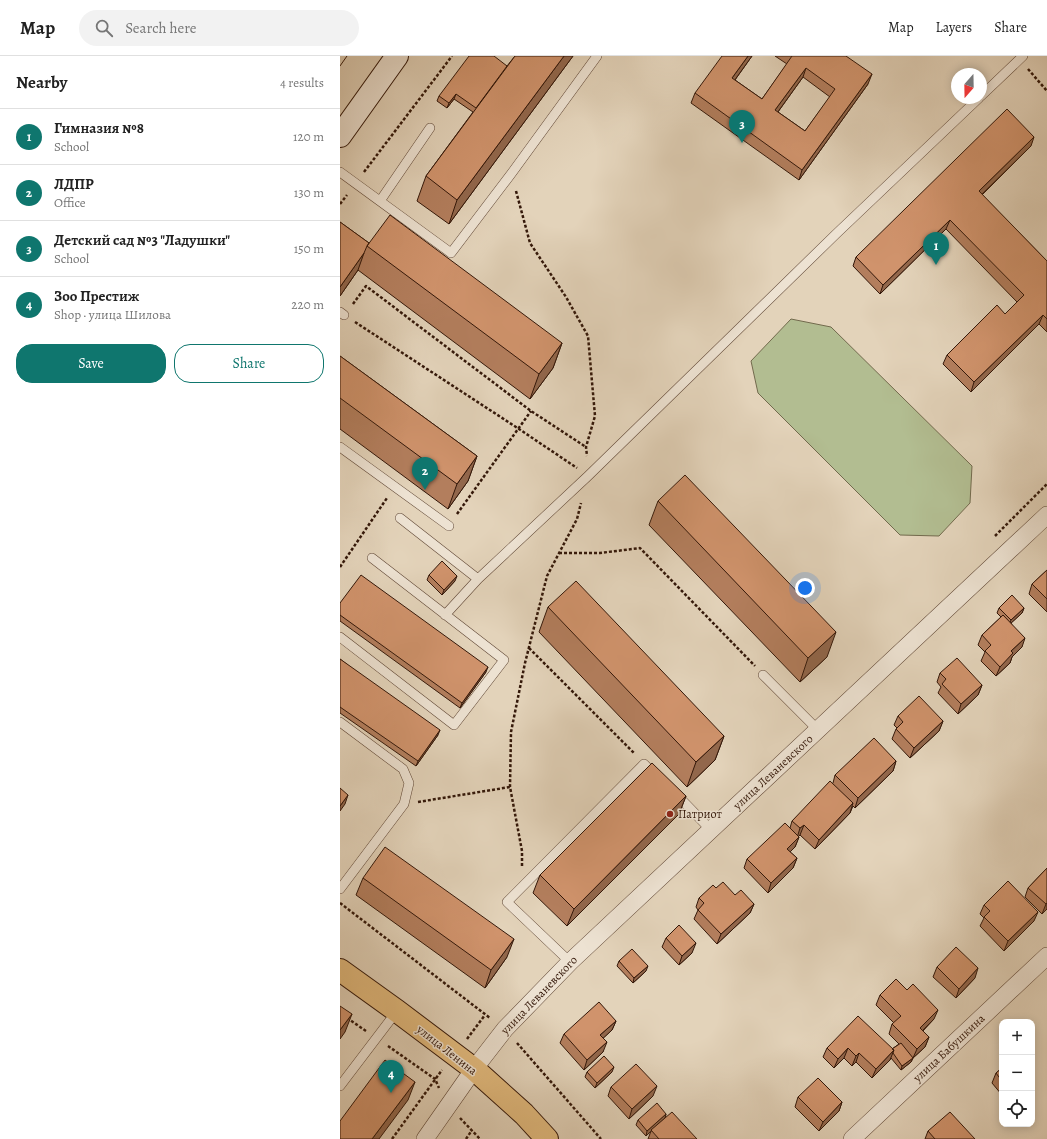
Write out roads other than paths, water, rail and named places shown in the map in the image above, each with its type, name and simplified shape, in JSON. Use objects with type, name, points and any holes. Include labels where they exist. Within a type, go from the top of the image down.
[{"type":"main road","points":[[340,136],[397,56]]},
{"type":"main road","name":"улица Ленина","points":[[340,970],[398,1011],[474,1069],[524,1114],[547,1139]]},
{"type":"street","name":"улица Леваневского","points":[[425,1139],[474,1069],[505,1029],[570,962],[818,730],[1045,522]]},
{"type":"street","name":"улица Бабушкина","points":[[852,1139],[1047,956]]},
{"type":"lane","points":[[340,172],[451,253],[597,56]]},
{"type":"lane","points":[[987,90],[1021,58]]},
{"type":"lane","points":[[445,615],[478,579],[588,476],[836,234],[973,104]]},
{"type":"lane","points":[[380,201],[430,128]]},
{"type":"lane","points":[[340,448],[449,526]]},
{"type":"lane","points":[[400,518],[478,579]]},
{"type":"lane","points":[[340,637],[454,725],[504,660],[372,558]]},
{"type":"lane","points":[[763,675],[818,730]]},
{"type":"lane","points":[[340,722],[403,769],[409,783],[404,804],[341,885]]},
{"type":"lane","points":[[570,962],[507,902],[644,764],[661,780]]},
{"type":"lane","points":[[672,791],[712,830]]},
{"type":"lane","points":[[340,1086],[398,1011]]},
{"type":"tram line","points":[[340,66],[347,56]]},
{"type":"place","name":"Детский сад №3 \"Ладушки\"","points":[[742,143]]},
{"type":"place","name":"Гимназия №8","points":[[936,265]]},
{"type":"place","name":"ЛДПР","points":[[425,490]]},
{"type":"place","name":"Патриот","points":[[670,814]]},
{"type":"place","name":"Зоо Престиж","points":[[391,1093]]}]
